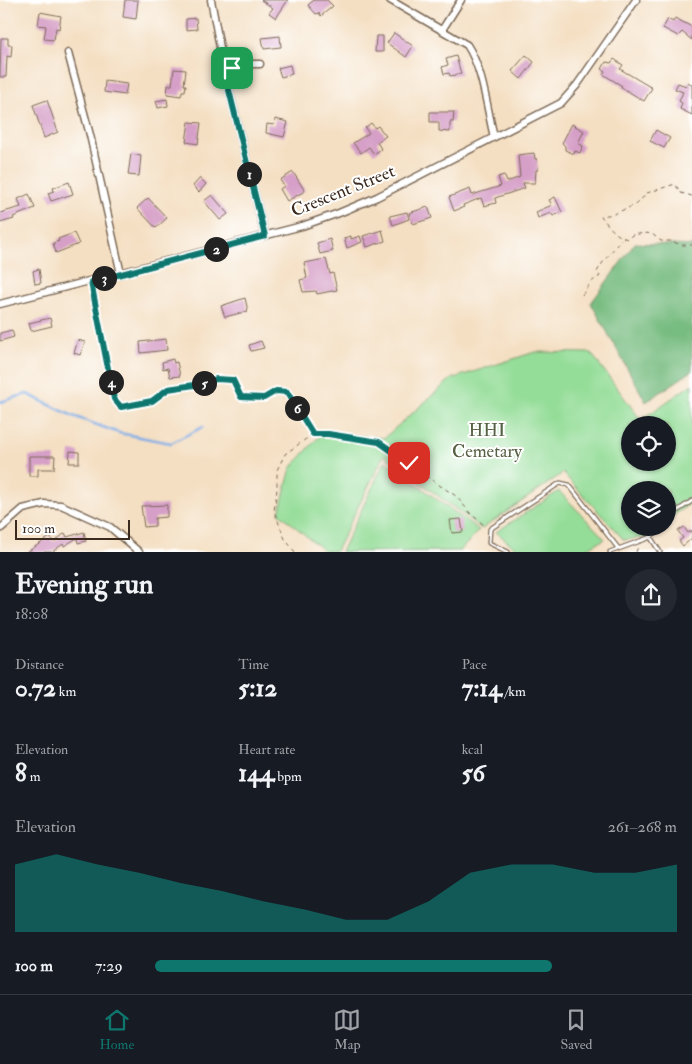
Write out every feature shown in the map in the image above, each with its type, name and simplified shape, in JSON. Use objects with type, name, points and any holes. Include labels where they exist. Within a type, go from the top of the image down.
[{"type":"street","points":[[211,0],[224,70],[265,236]]},
{"type":"street","points":[[390,0],[467,46],[474,56],[494,137]]},
{"type":"street","points":[[442,30],[461,0]]},
{"type":"street","name":"Crescent Street","points":[[0,304],[302,226],[347,210],[376,197],[561,102],[569,95],[636,0]]},
{"type":"street","points":[[68,53],[90,135],[121,274]]},
{"type":"street","points":[[224,70],[243,64],[260,64]]},
{"type":"street","points":[[0,529],[23,509],[44,504],[61,505],[110,527],[139,552]]},
{"type":"lane","points":[[508,552],[489,543],[490,529],[557,484],[564,483],[569,485],[618,548]]},
{"type":"lane","points":[[676,512],[692,501]]},
{"type":"lane","points":[[610,552],[651,537],[660,552]]},
{"type":"path","points":[[692,196],[681,193],[675,184],[646,193],[637,204],[618,212],[601,216],[606,224],[621,238],[628,239],[632,234],[645,233],[652,234],[662,241],[692,245]]},
{"type":"path","points":[[582,294],[591,282],[600,276],[597,272],[602,262],[621,238]]},
{"type":"path","points":[[91,282],[114,399],[121,407],[152,401],[168,389],[201,384],[216,379],[233,380],[241,397],[264,398],[276,391],[287,392],[313,434]]},
{"type":"path","points":[[295,552],[284,539],[274,511],[278,489],[277,470],[285,454],[313,434],[328,434],[379,442],[456,496],[471,514],[490,529]]},
{"type":"green space","points":[[635,243],[692,246],[692,371],[646,402],[591,303]]},
{"type":"green space","name":"HHI Cemetary","points":[[535,352],[591,353],[638,416],[621,416],[621,471],[676,471],[676,416],[647,416],[692,384],[692,502],[676,513],[676,481],[621,481],[621,536],[651,536],[624,540],[563,473],[482,529],[384,455],[336,551],[324,551],[279,513],[291,468],[323,432],[384,438],[451,379]]},
{"type":"green space","points":[[385,461],[479,530],[460,551],[341,552]]},
{"type":"green space","points":[[559,491],[605,539],[582,551],[519,551],[496,532]]},
{"type":"building","points":[[125,0],[138,0],[136,19],[123,17]]},
{"type":"building","points":[[261,0],[288,0],[276,18],[269,13],[273,8]]},
{"type":"building","points":[[314,0],[327,0],[333,6],[321,16],[319,13],[316,14],[308,5]]},
{"type":"building","points":[[40,12],[61,16],[59,29],[56,28],[54,40],[44,39],[46,26],[38,25]]},
{"type":"building","points":[[196,18],[197,29],[186,30],[186,19]]},
{"type":"building","points":[[675,18],[692,27],[692,40],[682,32],[678,36],[663,28],[668,19],[673,22]]},
{"type":"building","points":[[394,33],[413,46],[406,57],[387,43]]},
{"type":"building","points":[[280,36],[281,47],[264,49],[262,38]]},
{"type":"building","points":[[376,36],[383,36],[383,52],[375,52]]},
{"type":"building","points":[[1,38],[8,38],[8,45],[12,45],[11,57],[7,56],[6,77],[0,77]]},
{"type":"building","points":[[526,55],[534,62],[521,79],[512,71]]},
{"type":"building","points":[[456,56],[461,74],[450,76],[449,73],[444,74],[442,67],[448,65],[446,59]]},
{"type":"building","points":[[614,59],[623,65],[620,69],[652,88],[644,101],[603,74],[605,71],[602,69],[606,62],[611,63]]},
{"type":"building","points":[[290,65],[292,74],[281,77],[278,68]]},
{"type":"building","points":[[174,69],[186,70],[185,91],[182,91],[181,96],[167,94],[168,85],[172,85]]},
{"type":"building","points":[[105,81],[127,84],[125,95],[104,92]]},
{"type":"building","points":[[688,82],[692,85],[692,115],[680,109],[682,103],[679,101],[683,92],[675,89],[678,83],[686,86]]},
{"type":"building","points":[[167,99],[168,106],[158,108],[156,101]]},
{"type":"building","points":[[47,100],[58,132],[44,138],[33,105]]},
{"type":"building","points":[[430,112],[454,112],[453,122],[450,122],[450,132],[439,131],[439,122],[430,122]]},
{"type":"building","points":[[275,119],[288,122],[284,137],[266,133],[267,124],[274,125]]},
{"type":"building","points":[[189,122],[201,123],[198,144],[186,142]]},
{"type":"building","points":[[371,123],[375,128],[378,126],[386,136],[377,142],[381,149],[374,154],[369,147],[361,153],[353,143],[369,133],[365,128]]},
{"type":"building","points":[[572,124],[584,131],[578,143],[583,146],[580,153],[575,151],[574,154],[565,150],[565,146],[562,143]]},
{"type":"building","points":[[656,130],[670,138],[664,148],[650,141]]},
{"type":"building","points":[[534,153],[535,159],[537,159],[538,170],[536,170],[535,183],[523,183],[525,188],[495,198],[496,203],[484,206],[481,198],[463,205],[464,207],[454,211],[449,197],[470,189],[472,195],[501,186],[498,177],[504,175],[507,182],[520,177],[518,155]]},
{"type":"building","points":[[131,154],[141,156],[139,176],[128,175]]},
{"type":"building","points":[[293,172],[305,191],[287,201],[280,189],[284,186],[280,180]]},
{"type":"building","points":[[200,178],[206,184],[199,192],[193,186]]},
{"type":"building","points":[[69,182],[73,194],[51,201],[48,193],[54,191],[53,188]]},
{"type":"building","points":[[29,194],[35,208],[13,217],[14,219],[0,223],[0,213],[21,207],[18,199]]},
{"type":"building","points":[[212,195],[228,214],[220,220],[204,201]]},
{"type":"building","points":[[555,197],[562,212],[553,216],[551,213],[538,218],[536,212],[552,205],[549,200]]},
{"type":"building","points":[[148,198],[167,218],[156,228],[137,208]]},
{"type":"building","points":[[428,207],[432,218],[413,224],[409,213]]},
{"type":"building","points":[[407,212],[409,219],[393,225],[390,216]]},
{"type":"building","points":[[382,230],[385,241],[367,247],[363,236]]},
{"type":"building","points":[[74,233],[79,244],[56,253],[53,243]]},
{"type":"building","points":[[351,236],[351,239],[360,236],[362,242],[347,248],[344,238]]},
{"type":"building","points":[[330,239],[333,251],[320,254],[317,243]]},
{"type":"building","points":[[326,259],[330,274],[333,273],[337,290],[317,294],[316,291],[303,292],[300,280],[307,278],[304,263]]},
{"type":"building","points":[[39,269],[41,283],[35,284],[33,271]]},
{"type":"building","points":[[245,298],[248,311],[225,317],[221,306]]},
{"type":"building","points":[[50,318],[52,326],[31,331],[29,323]]},
{"type":"building","points":[[12,330],[14,337],[0,341],[0,333]]},
{"type":"building","points":[[166,339],[167,350],[141,353],[140,342]]},
{"type":"building","points":[[78,340],[85,342],[80,355],[74,353]]},
{"type":"building","points":[[261,341],[264,348],[251,351],[249,345]]},
{"type":"building","points":[[173,359],[174,363],[177,362],[180,376],[170,377],[168,368],[163,369],[162,362]]},
{"type":"building","points":[[70,451],[79,452],[79,463],[69,463]]},
{"type":"building","points":[[29,456],[55,456],[54,469],[38,469],[38,476],[29,476]]},
{"type":"building","points":[[167,505],[167,517],[155,518],[155,526],[144,527],[141,506]]},
{"type":"building","points":[[461,519],[463,532],[452,533],[450,520]]},
{"type":"building","points":[[684,527],[688,533],[692,530],[692,538],[683,546],[679,541],[683,538],[678,531]]},
{"type":"building","points":[[84,532],[86,541],[78,543],[77,538],[64,546],[63,544],[52,552],[27,552],[50,537],[54,542],[65,533],[67,537]]},
{"type":"waterway","points":[[0,402],[27,394],[73,416],[119,433],[171,443],[203,427]]},
{"type":"route","points":[[232,68],[224,70],[265,236],[91,282],[114,399],[121,407],[152,401],[168,389],[201,384],[216,379],[233,380],[241,397],[264,398],[276,391],[287,392],[313,434],[328,434],[379,442],[409,463]]}]
